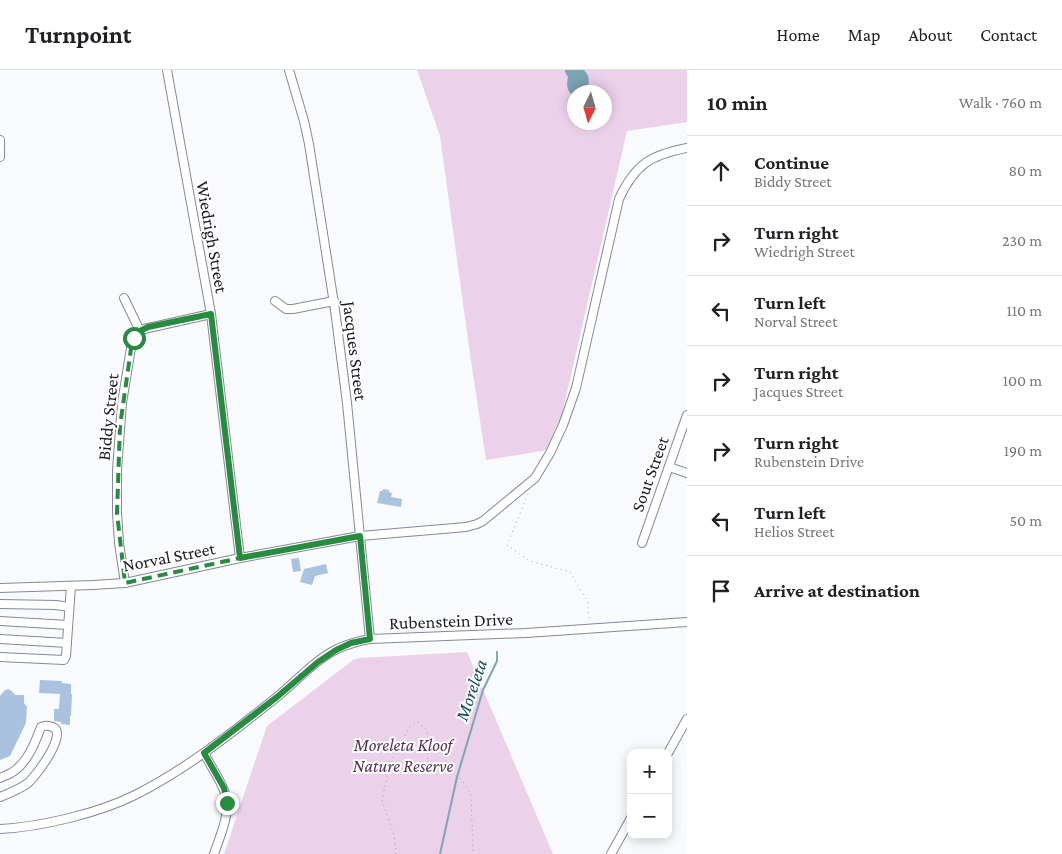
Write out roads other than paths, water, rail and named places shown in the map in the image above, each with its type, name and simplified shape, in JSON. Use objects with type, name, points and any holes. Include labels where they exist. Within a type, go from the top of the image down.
[{"type":"street","name":"Wiedrigh Street","points":[[166,70],[211,314],[240,558]]},
{"type":"street","name":"Jacques Street","points":[[289,70],[309,144],[334,301],[347,403],[370,639]]},
{"type":"street","points":[[0,140],[0,157]]},
{"type":"street","name":"Norval Street","points":[[0,588],[125,583],[240,558],[360,536],[404,534],[477,524],[535,478],[550,453],[576,388],[619,199],[626,183],[635,171],[651,158],[687,148]]},
{"type":"street","points":[[124,298],[140,331],[148,327],[211,314]]},
{"type":"street","points":[[275,301],[286,309],[293,309],[334,301]]},
{"type":"street","name":"Biddy Street","points":[[125,583],[118,528],[118,449],[122,402],[132,342],[140,331]]},
{"type":"street","name":"Sout Street","points":[[642,543],[687,415]]},
{"type":"street","points":[[669,467],[687,473]]},
{"type":"street","points":[[0,657],[64,660],[66,656],[71,586]]},
{"type":"street","points":[[0,604],[70,607]]},
{"type":"street","points":[[0,621],[68,625]]},
{"type":"street","name":"Rubenstein Drive","points":[[0,829],[62,819],[108,806],[153,786],[204,753],[324,658],[351,643],[370,639],[526,633],[687,622]]},
{"type":"street","points":[[0,639],[67,642]]},
{"type":"street","points":[[670,749],[687,719]]},
{"type":"street","points":[[0,778],[12,773],[22,764],[32,749],[41,727],[46,725],[56,729],[56,738],[47,761],[38,772],[18,790],[0,797]]},
{"type":"street","points":[[204,753],[224,788],[227,803],[224,824],[214,854]]},
{"type":"street","points":[[610,854],[627,825]]},
{"type":"water","points":[[565,70],[584,70],[588,75],[588,85],[567,85],[568,77]]},
{"type":"waterway","name":"Moreleta","points":[[440,854],[457,777],[483,690],[497,661],[497,652]]},
{"type":"park label","name":"Moreleta Kloof Nature Reserve","points":[[403,755]]}]
